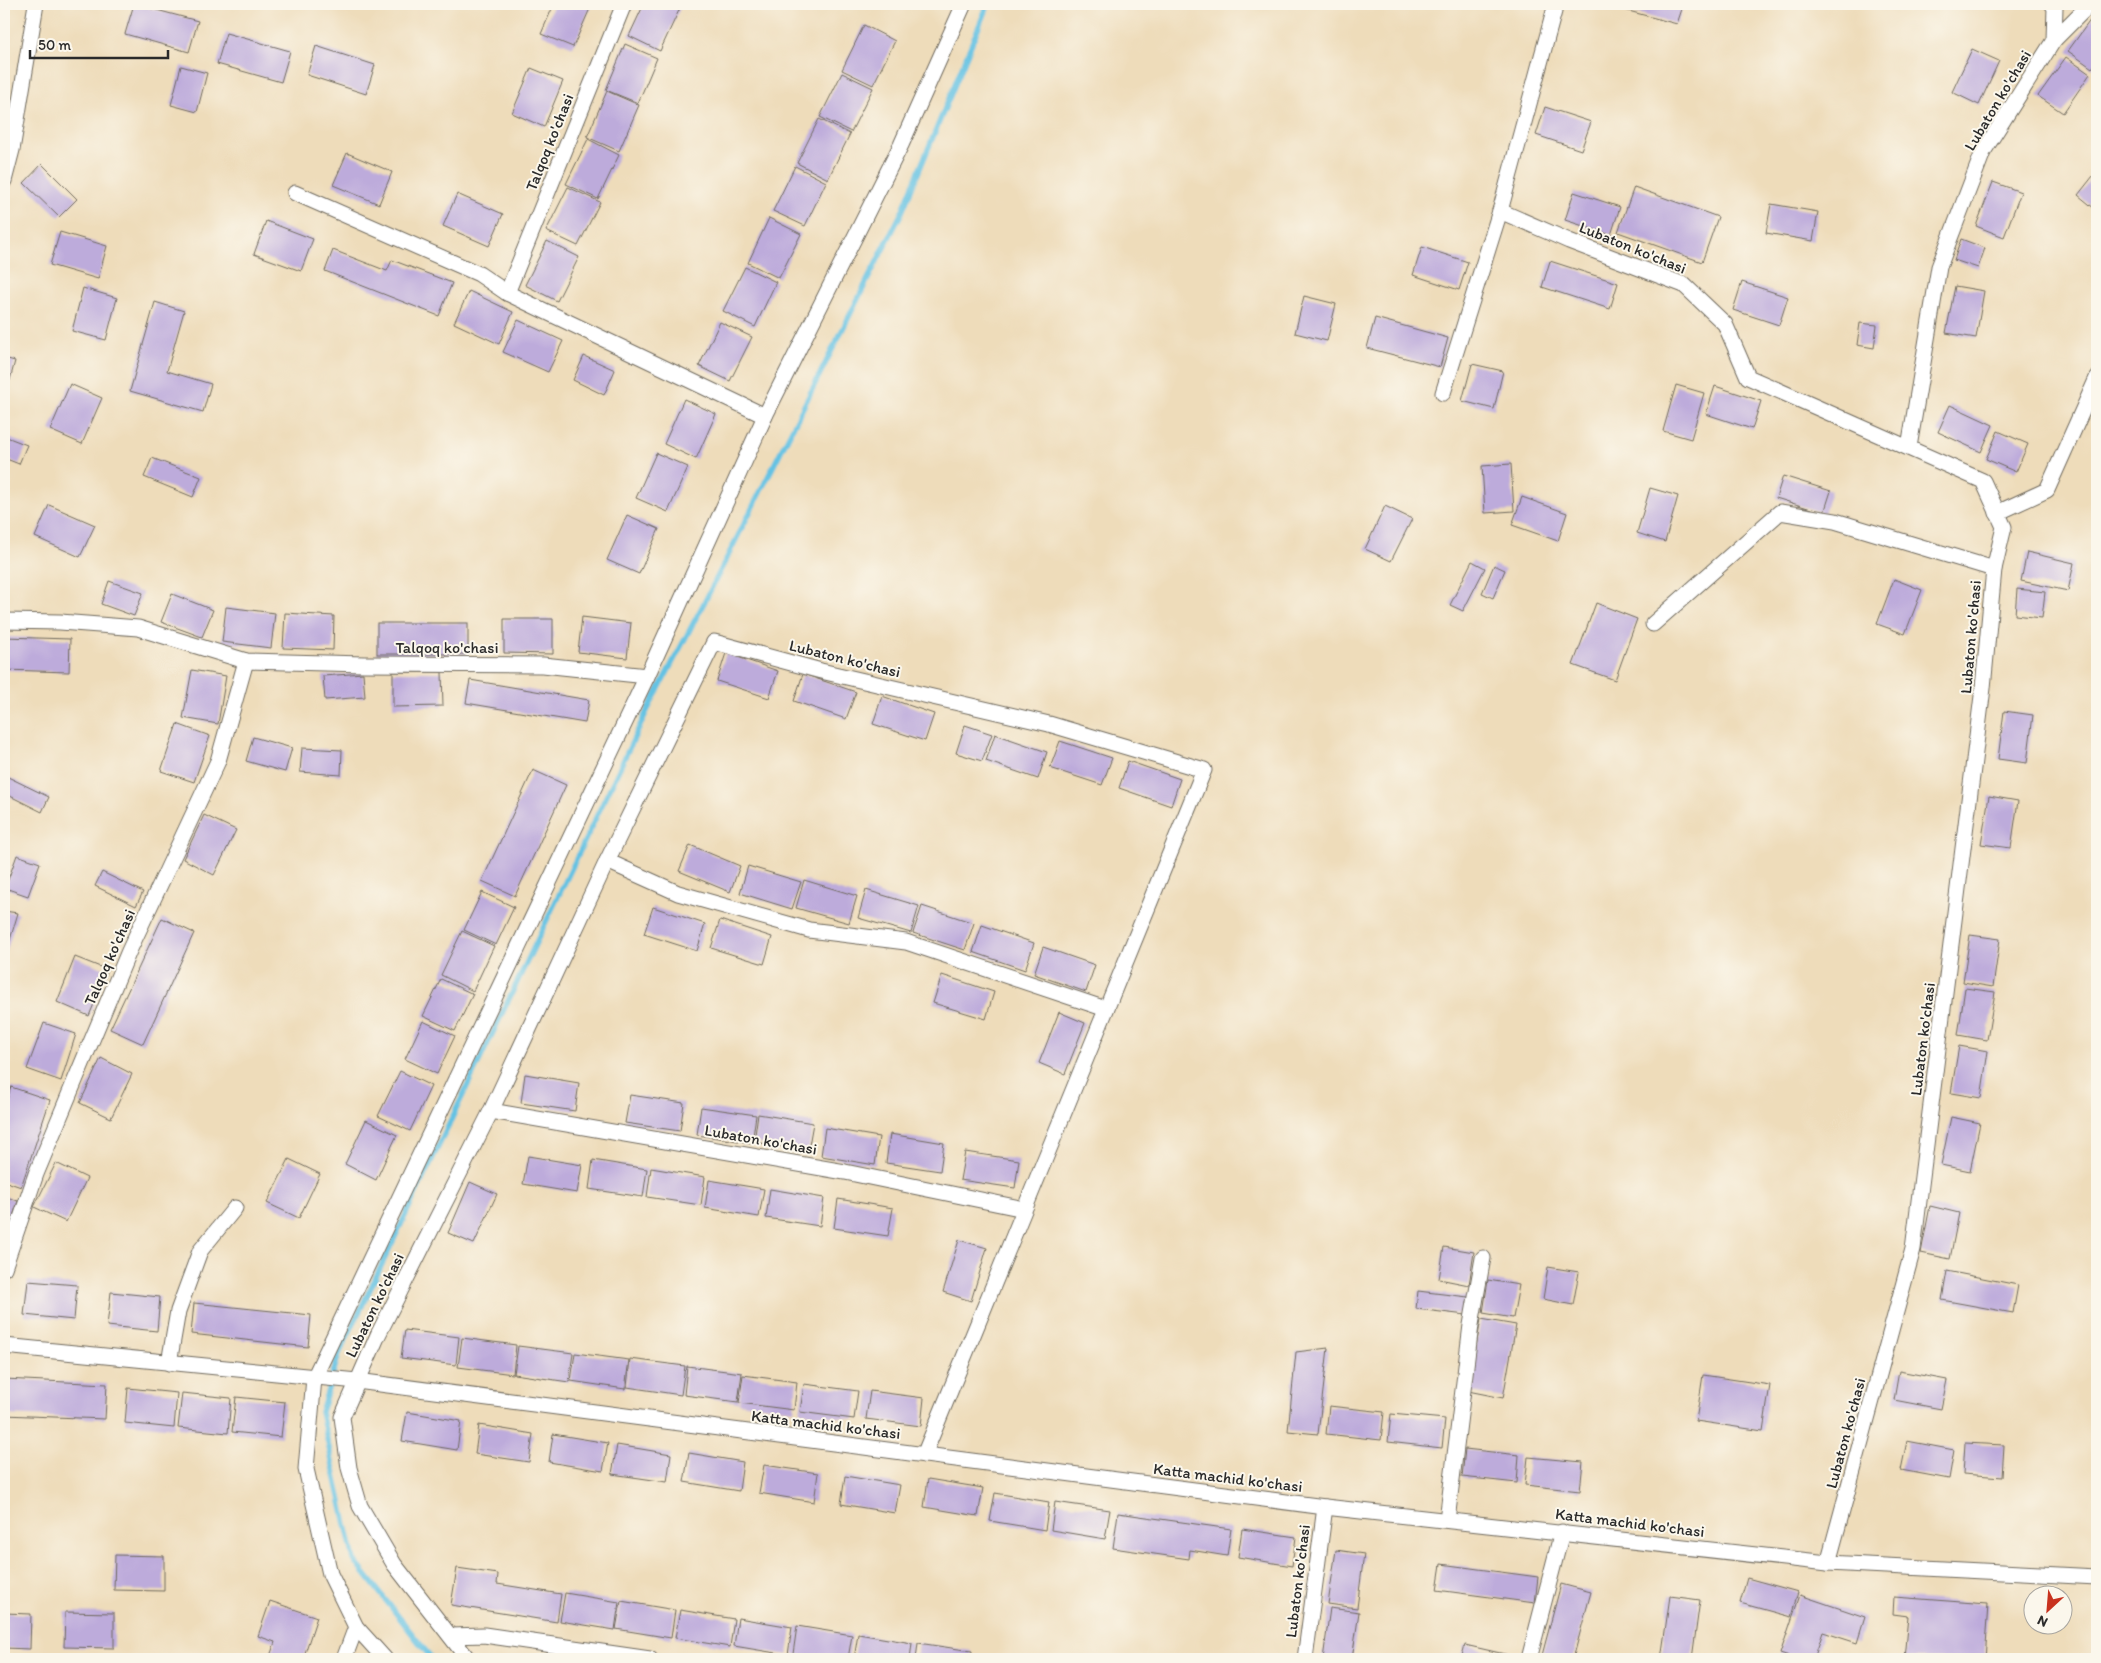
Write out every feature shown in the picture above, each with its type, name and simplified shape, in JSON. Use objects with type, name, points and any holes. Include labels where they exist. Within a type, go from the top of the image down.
[{"type":"street","points":[[4,181],[8,149],[36,4]]},
{"type":"street","name":"Talqoq ko'chasi","points":[[507,293],[624,4]]},
{"type":"street","points":[[385,1659],[356,1627],[330,1574],[306,1469],[314,1378],[647,676],[765,416],[901,145],[964,4]]},
{"type":"street","points":[[1443,393],[1500,211],[1556,4]]},
{"type":"street","points":[[2052,4],[2055,7],[2054,40]]},
{"type":"street","name":"Lubaton ko'chasi","points":[[1909,448],[1939,266],[1982,152],[2054,40],[2090,4]]},
{"type":"street","points":[[295,193],[479,274],[507,293],[765,416]]},
{"type":"street","name":"Lubaton ko'chasi","points":[[1500,211],[1569,240],[1684,284],[1725,324],[1748,377],[1983,481],[2004,527],[1994,569],[1983,688],[1914,1249],[1828,1563]]},
{"type":"street","points":[[1997,512],[2047,490],[2097,378]]},
{"type":"street","points":[[1653,624],[1780,512],[1835,521],[1994,569]]},
{"type":"street","name":"Talqoq ko'chasi","points":[[4,620],[138,628],[246,661],[543,665],[647,676]]},
{"type":"street","name":"Lubaton ko'chasi","points":[[468,1659],[394,1564],[360,1506],[349,1468],[342,1417],[356,1381],[491,1111],[607,861],[714,642],[821,670],[1049,724],[1204,770],[1106,1009]]},
{"type":"street","name":"Talqoq ko'chasi","points":[[4,1268],[36,1174],[129,951],[218,762],[246,661]]},
{"type":"street","points":[[607,861],[678,892],[809,930],[906,942],[1106,1009],[924,1455]]},
{"type":"street","name":"Lubaton ko'chasi","points":[[491,1111],[845,1172],[1024,1209]]},
{"type":"street","points":[[169,1363],[178,1311],[200,1250],[235,1208]]},
{"type":"street","points":[[1447,1520],[1471,1325],[1483,1258]]},
{"type":"street","name":"Katta machid ko'chasi","points":[[4,1346],[356,1381],[1324,1507],[1828,1563],[2097,1577]]},
{"type":"street","name":"Lubaton ko'chasi","points":[[1305,1659],[1324,1507]]},
{"type":"street","points":[[1529,1659],[1562,1532]]},
{"type":"street","points":[[344,1659],[356,1627]]},
{"type":"street","points":[[451,1636],[484,1635],[650,1659]]},
{"type":"building","points":[[134,4],[198,21],[189,52],[125,34]]},
{"type":"building","points":[[554,4],[592,4],[573,47],[541,34]]},
{"type":"building","points":[[644,4],[676,4],[681,6],[660,51],[629,36]]},
{"type":"building","points":[[1610,4],[1662,4],[1682,9],[1677,24],[1610,6]]},
{"type":"building","points":[[2096,12],[2097,62],[2092,68],[2068,51]]},
{"type":"building","points":[[864,25],[895,41],[873,85],[842,70]]},
{"type":"building","points":[[226,33],[290,51],[281,82],[217,64]]},
{"type":"building","points":[[625,44],[657,58],[638,103],[606,90]]},
{"type":"building","points":[[316,46],[375,65],[366,94],[307,75]]},
{"type":"building","points":[[1972,49],[1999,61],[1979,105],[1952,92]]},
{"type":"building","points":[[2066,57],[2090,74],[2063,113],[2038,96]]},
{"type":"building","points":[[181,66],[207,73],[197,112],[171,105]]},
{"type":"building","points":[[531,68],[563,81],[544,127],[512,113]]},
{"type":"building","points":[[842,73],[873,88],[851,132],[820,117]]},
{"type":"building","points":[[607,91],[639,105],[619,151],[587,137]]},
{"type":"building","points":[[1545,107],[1591,122],[1581,150],[1536,135]]},
{"type":"building","points":[[819,119],[850,134],[828,179],[797,163]]},
{"type":"building","points":[[588,139],[619,155],[598,199],[566,184]]},
{"type":"building","points":[[347,153],[392,172],[379,204],[333,185]]},
{"type":"building","points":[[42,164],[77,199],[59,217],[24,183]]},
{"type":"building","points":[[795,166],[826,182],[805,226],[773,211]]},
{"type":"building","points":[[2097,171],[2097,206],[2095,209],[2078,195]]},
{"type":"building","points":[[1993,182],[2021,192],[2004,237],[1976,226]]},
{"type":"building","points":[[568,187],[600,202],[578,246],[546,231]]},
{"type":"building","points":[[1634,187],[1718,217],[1702,262],[1618,232]]},
{"type":"building","points":[[1574,192],[1620,207],[1611,235],[1565,220]]},
{"type":"building","points":[[457,194],[503,214],[489,246],[443,226]]},
{"type":"building","points":[[1771,204],[1818,212],[1813,241],[1766,233]]},
{"type":"building","points":[[769,218],[801,234],[779,278],[748,263]]},
{"type":"building","points":[[266,221],[313,239],[301,271],[254,254]]},
{"type":"building","points":[[60,232],[107,246],[98,279],[50,265]]},
{"type":"building","points":[[1961,239],[1985,248],[1978,268],[1954,260]]},
{"type":"building","points":[[547,241],[579,257],[557,301],[525,285]]},
{"type":"building","points":[[1422,247],[1468,262],[1459,290],[1413,275]]},
{"type":"building","points":[[333,250],[387,271],[392,260],[452,283],[439,316],[325,271]]},
{"type":"building","points":[[1550,261],[1618,283],[1610,309],[1542,287]]},
{"type":"building","points":[[745,267],[776,282],[755,327],[723,311]]},
{"type":"building","points":[[1742,282],[1788,297],[1779,325],[1733,310]]},
{"type":"building","points":[[1955,286],[1984,291],[1976,338],[1946,333]]},
{"type":"building","points":[[83,288],[117,298],[106,340],[72,331]]},
{"type":"building","points":[[469,291],[513,312],[499,344],[454,323]]},
{"type":"building","points":[[1304,296],[1336,304],[1327,341],[1295,333]]},
{"type":"building","points":[[155,302],[184,311],[167,371],[211,384],[203,412],[130,391]]},
{"type":"building","points":[[1375,318],[1448,338],[1440,367],[1367,348]]},
{"type":"building","points":[[518,320],[563,341],[548,372],[503,352]]},
{"type":"building","points":[[720,322],[752,337],[730,381],[699,366]]},
{"type":"building","points":[[1860,323],[1877,325],[1874,348],[1857,345]]},
{"type":"building","points":[[584,356],[615,370],[604,395],[573,380]]},
{"type":"building","points":[[4,358],[15,361],[4,402]]},
{"type":"building","points":[[1472,364],[1503,371],[1494,409],[1462,401]]},
{"type":"building","points":[[70,384],[102,398],[82,444],[50,430]]},
{"type":"building","points":[[1676,385],[1704,393],[1691,439],[1663,431]]},
{"type":"building","points":[[1715,386],[1761,401],[1752,429],[1706,414]]},
{"type":"building","points":[[684,399],[716,414],[696,459],[664,444]]},
{"type":"building","points":[[1950,405],[1993,425],[1981,452],[1938,432]]},
{"type":"building","points":[[1998,431],[2028,444],[2016,472],[1986,459]]},
{"type":"building","points":[[4,436],[27,445],[19,464],[4,458]]},
{"type":"building","points":[[656,453],[688,467],[668,512],[636,498]]},
{"type":"building","points":[[152,458],[201,477],[193,497],[144,477]]},
{"type":"building","points":[[1511,464],[1514,511],[1485,513],[1482,466]]},
{"type":"building","points":[[1783,476],[1831,491],[1824,513],[1776,498]]},
{"type":"building","points":[[1650,488],[1678,496],[1665,542],[1637,533]]},
{"type":"building","points":[[1522,497],[1567,513],[1558,541],[1512,525]]},
{"type":"building","points":[[49,505],[95,525],[80,557],[35,537]]},
{"type":"building","points":[[1385,506],[1412,519],[1391,561],[1365,549]]},
{"type":"building","points":[[627,515],[659,529],[639,574],[607,560]]},
{"type":"building","points":[[2027,552],[2074,563],[2068,591],[2021,581]]},
{"type":"building","points":[[1472,561],[1485,568],[1463,611],[1450,605]]},
{"type":"building","points":[[1494,565],[1505,570],[1493,598],[1482,593]]},
{"type":"building","points":[[1894,579],[1922,590],[1905,634],[1877,624]]},
{"type":"building","points":[[109,581],[143,593],[134,616],[101,604]]},
{"type":"building","points":[[2017,589],[2045,592],[2042,618],[2015,615]]},
{"type":"building","points":[[172,594],[213,610],[202,637],[161,622]]},
{"type":"building","points":[[1596,603],[1637,619],[1615,680],[1573,665]]},
{"type":"building","points":[[226,607],[275,613],[271,648],[222,642]]},
{"type":"building","points":[[285,613],[334,616],[333,650],[283,648]]},
{"type":"building","points":[[582,617],[631,623],[627,658],[578,652]]},
{"type":"building","points":[[504,619],[553,619],[553,654],[504,653]]},
{"type":"building","points":[[377,623],[468,623],[468,654],[377,654]]},
{"type":"building","points":[[4,637],[70,639],[69,672],[4,670]]},
{"type":"building","points":[[726,653],[778,671],[769,698],[717,681]]},
{"type":"building","points":[[192,670],[226,676],[218,724],[183,718]]},
{"type":"building","points":[[393,672],[442,672],[443,706],[393,707]]},
{"type":"building","points":[[363,673],[365,697],[325,700],[323,676]]},
{"type":"building","points":[[803,674],[856,692],[846,719],[794,701]]},
{"type":"building","points":[[470,680],[589,700],[585,723],[466,703]]},
{"type":"building","points":[[882,696],[934,714],[925,741],[873,724]]},
{"type":"building","points":[[2004,711],[2033,715],[2027,763],[1998,759]]},
{"type":"building","points":[[177,724],[210,736],[194,782],[161,771]]},
{"type":"building","points":[[965,725],[992,734],[982,761],[956,753]]},
{"type":"building","points":[[995,734],[1047,752],[1038,779],[986,761]]},
{"type":"building","points":[[253,737],[292,748],[285,772],[246,761]]},
{"type":"building","points":[[1060,741],[1112,758],[1102,785],[1050,768]]},
{"type":"building","points":[[302,748],[342,750],[341,775],[300,772]]},
{"type":"building","points":[[1128,761],[1180,779],[1171,806],[1119,788]]},
{"type":"building","points":[[533,770],[566,785],[515,896],[482,881]]},
{"type":"building","points":[[8,777],[49,797],[42,812],[4,793],[4,786]]},
{"type":"building","points":[[1989,796],[2018,801],[2011,848],[1981,844]]},
{"type":"building","points":[[204,815],[236,830],[214,875],[183,859]]},
{"type":"building","points":[[690,845],[740,866],[730,892],[679,871]]},
{"type":"building","points":[[17,855],[40,863],[28,896],[5,888]]},
{"type":"building","points":[[748,866],[801,882],[792,909],[740,893]]},
{"type":"building","points":[[102,872],[143,892],[136,906],[95,886]]},
{"type":"building","points":[[804,880],[857,896],[849,923],[796,908]]},
{"type":"building","points":[[866,890],[919,906],[911,933],[858,918]]},
{"type":"building","points":[[482,892],[514,907],[496,945],[464,930]]},
{"type":"building","points":[[922,906],[974,923],[965,950],[913,933]]},
{"type":"building","points":[[653,907],[705,924],[697,951],[644,934]]},
{"type":"building","points":[[4,911],[18,913],[4,960]]},
{"type":"building","points":[[162,918],[194,933],[143,1044],[110,1029]]},
{"type":"building","points":[[720,920],[772,937],[764,964],[711,948]]},
{"type":"building","points":[[982,925],[1034,943],[1025,970],[973,952]]},
{"type":"building","points":[[462,931],[494,946],[473,991],[441,975]]},
{"type":"building","points":[[1970,935],[2000,939],[1993,987],[1963,982]]},
{"type":"building","points":[[1043,947],[1095,965],[1086,992],[1034,974]]},
{"type":"building","points":[[75,957],[108,970],[89,1016],[57,1002]]},
{"type":"building","points":[[942,975],[994,992],[986,1019],[933,1003]]},
{"type":"building","points":[[441,979],[473,994],[455,1031],[423,1016]]},
{"type":"building","points":[[1965,988],[1995,992],[1987,1040],[1958,1035]]},
{"type":"building","points":[[1059,1012],[1085,1023],[1065,1074],[1039,1063]]},
{"type":"building","points":[[423,1021],[455,1036],[437,1074],[405,1059]]},
{"type":"building","points":[[44,1023],[76,1034],[61,1081],[27,1069]]},
{"type":"building","points":[[1959,1046],[1988,1051],[1981,1098],[1951,1093]]},
{"type":"building","points":[[101,1058],[132,1074],[111,1118],[80,1103]]},
{"type":"building","points":[[400,1071],[431,1086],[410,1131],[378,1116]]},
{"type":"building","points":[[525,1074],[579,1083],[575,1111],[521,1103]]},
{"type":"building","points":[[11,1087],[50,1100],[21,1187],[4,1181],[4,1109]]},
{"type":"building","points":[[630,1095],[684,1103],[680,1131],[625,1123]]},
{"type":"building","points":[[701,1107],[756,1115],[752,1143],[697,1135]]},
{"type":"building","points":[[758,1114],[813,1123],[808,1151],[754,1142]]},
{"type":"building","points":[[1951,1117],[1980,1123],[1970,1171],[1941,1165]]},
{"type":"building","points":[[366,1120],[397,1135],[376,1180],[345,1164]]},
{"type":"building","points":[[825,1128],[879,1137],[875,1165],[821,1156]]},
{"type":"building","points":[[890,1134],[944,1143],[940,1171],[886,1163]]},
{"type":"building","points":[[965,1152],[1019,1160],[1015,1188],[960,1180]]},
{"type":"building","points":[[528,1156],[582,1165],[577,1193],[523,1184]]},
{"type":"building","points":[[289,1159],[320,1174],[299,1218],[267,1203]]},
{"type":"building","points":[[593,1160],[647,1169],[643,1197],[589,1189]]},
{"type":"building","points":[[56,1163],[87,1178],[66,1222],[34,1207]]},
{"type":"building","points":[[651,1168],[705,1177],[701,1205],[647,1197]]},
{"type":"building","points":[[709,1180],[764,1189],[759,1217],[705,1208]]},
{"type":"building","points":[[470,1182],[497,1194],[474,1244],[448,1233]]},
{"type":"building","points":[[770,1189],[824,1198],[820,1226],[766,1218]]},
{"type":"building","points":[[4,1196],[18,1201],[4,1243]]},
{"type":"building","points":[[838,1199],[893,1208],[888,1236],[834,1228]]},
{"type":"building","points":[[1930,1206],[1959,1213],[1950,1259],[1921,1253]]},
{"type":"building","points":[[959,1240],[987,1248],[971,1301],[943,1292]]},
{"type":"building","points":[[1444,1247],[1474,1252],[1469,1285],[1439,1279]]},
{"type":"building","points":[[1548,1267],[1579,1272],[1573,1305],[1543,1299]]},
{"type":"building","points":[[1947,1271],[2018,1285],[2013,1313],[1942,1300]]},
{"type":"building","points":[[1488,1280],[1519,1285],[1513,1318],[1483,1313]]},
{"type":"building","points":[[28,1281],[77,1285],[74,1320],[24,1315]]},
{"type":"building","points":[[1418,1291],[1468,1297],[1466,1315],[1416,1309]]},
{"type":"building","points":[[111,1292],[160,1297],[157,1331],[107,1326]]},
{"type":"building","points":[[194,1303],[311,1315],[308,1347],[191,1334]]},
{"type":"building","points":[[1481,1319],[1516,1325],[1503,1398],[1468,1391]]},
{"type":"building","points":[[405,1330],[459,1337],[456,1365],[401,1358]]},
{"type":"building","points":[[462,1338],[516,1345],[513,1374],[458,1367]]},
{"type":"building","points":[[518,1346],[573,1353],[569,1382],[514,1374]]},
{"type":"building","points":[[1328,1348],[1318,1434],[1288,1431],[1296,1352]]},
{"type":"building","points":[[575,1353],[629,1360],[625,1389],[571,1381]]},
{"type":"building","points":[[630,1359],[685,1366],[681,1395],[627,1387]]},
{"type":"building","points":[[687,1366],[742,1373],[738,1402],[684,1395]]},
{"type":"building","points":[[1899,1371],[1947,1380],[1941,1409],[1894,1400]]},
{"type":"building","points":[[743,1375],[797,1382],[794,1410],[739,1403]]},
{"type":"building","points":[[1703,1375],[1770,1385],[1763,1431],[1696,1421]]},
{"type":"building","points":[[4,1379],[107,1384],[105,1419],[4,1415]]},
{"type":"building","points":[[804,1384],[858,1391],[854,1419],[800,1412]]},
{"type":"building","points":[[128,1388],[177,1393],[174,1428],[125,1423]]},
{"type":"building","points":[[870,1391],[924,1398],[921,1426],[866,1419]]},
{"type":"building","points":[[182,1393],[231,1398],[228,1433],[178,1428]]},
{"type":"building","points":[[236,1397],[285,1402],[281,1437],[232,1432]]},
{"type":"building","points":[[1329,1406],[1384,1412],[1381,1440],[1326,1434]]},
{"type":"building","points":[[407,1412],[461,1421],[457,1450],[402,1441]]},
{"type":"building","points":[[1391,1414],[1445,1419],[1442,1448],[1388,1442]]},
{"type":"building","points":[[479,1425],[533,1434],[529,1462],[475,1454]]},
{"type":"building","points":[[553,1434],[608,1443],[603,1471],[549,1462]]},
{"type":"building","points":[[1907,1441],[1954,1450],[1949,1479],[1901,1470]]},
{"type":"building","points":[[1965,1443],[2004,1445],[2002,1477],[1963,1474]]},
{"type":"building","points":[[617,1445],[671,1454],[667,1482],[612,1474]]},
{"type":"building","points":[[1465,1449],[1519,1455],[1517,1483],[1462,1477]]},
{"type":"building","points":[[689,1453],[743,1462],[739,1491],[684,1482]]},
{"type":"building","points":[[1528,1457],[1583,1462],[1580,1491],[1525,1485]]},
{"type":"building","points":[[764,1465],[818,1473],[814,1502],[759,1493]]},
{"type":"building","points":[[845,1476],[900,1485],[895,1513],[841,1504]]},
{"type":"building","points":[[928,1479],[983,1488],[978,1516],[924,1507]]},
{"type":"building","points":[[995,1493],[1049,1502],[1045,1530],[990,1521]]},
{"type":"building","points":[[1055,1502],[1110,1510],[1105,1539],[1051,1530]]},
{"type":"building","points":[[1118,1513],[1231,1529],[1227,1556],[1190,1550],[1189,1559],[1113,1548]]},
{"type":"building","points":[[1242,1529],[1296,1537],[1292,1566],[1238,1557]]},
{"type":"building","points":[[1336,1550],[1364,1554],[1357,1608],[1328,1604]]},
{"type":"building","points":[[115,1555],[164,1556],[164,1591],[114,1590]]},
{"type":"building","points":[[1441,1564],[1538,1577],[1535,1603],[1437,1590]]},
{"type":"building","points":[[457,1568],[498,1574],[497,1584],[561,1594],[557,1622],[451,1605]]},
{"type":"building","points":[[1747,1578],[1798,1592],[1791,1617],[1740,1603]]},
{"type":"building","points":[[1561,1584],[1591,1592],[1573,1659],[1541,1659]]},
{"type":"building","points":[[565,1593],[619,1602],[615,1630],[560,1621]]},
{"type":"building","points":[[1800,1595],[1865,1617],[1857,1643],[1823,1632],[1814,1659],[1795,1659],[1780,1654]]},
{"type":"building","points":[[1670,1596],[1700,1600],[1692,1659],[1661,1659]]},
{"type":"building","points":[[1894,1597],[1988,1604],[1984,1659],[1904,1659],[1908,1616],[1893,1614]]},
{"type":"building","points":[[270,1601],[317,1617],[303,1659],[269,1659],[275,1642],[258,1636]]},
{"type":"building","points":[[621,1601],[675,1610],[671,1638],[616,1629]]},
{"type":"building","points":[[1330,1608],[1359,1612],[1352,1659],[1323,1659]]},
{"type":"building","points":[[680,1610],[734,1619],[730,1647],[675,1638]]},
{"type":"building","points":[[65,1612],[114,1613],[114,1648],[64,1647]]},
{"type":"building","points":[[4,1613],[31,1614],[30,1649],[4,1648]]},
{"type":"building","points":[[738,1618],[792,1627],[788,1655],[734,1646]]},
{"type":"building","points":[[797,1626],[852,1635],[848,1659],[823,1659],[793,1654]]},
{"type":"building","points":[[858,1634],[912,1643],[910,1659],[854,1659]]},
{"type":"building","points":[[918,1643],[972,1651],[971,1659],[916,1659]]},
{"type":"building","points":[[1465,1645],[1518,1657],[1518,1659],[1461,1659]]},
{"type":"building","points":[[977,1655],[995,1658],[995,1659],[977,1659]]},
{"type":"waterway","points":[[432,1659],[354,1560],[321,1412],[339,1354],[646,713],[706,599],[902,212],[988,4]]}]
